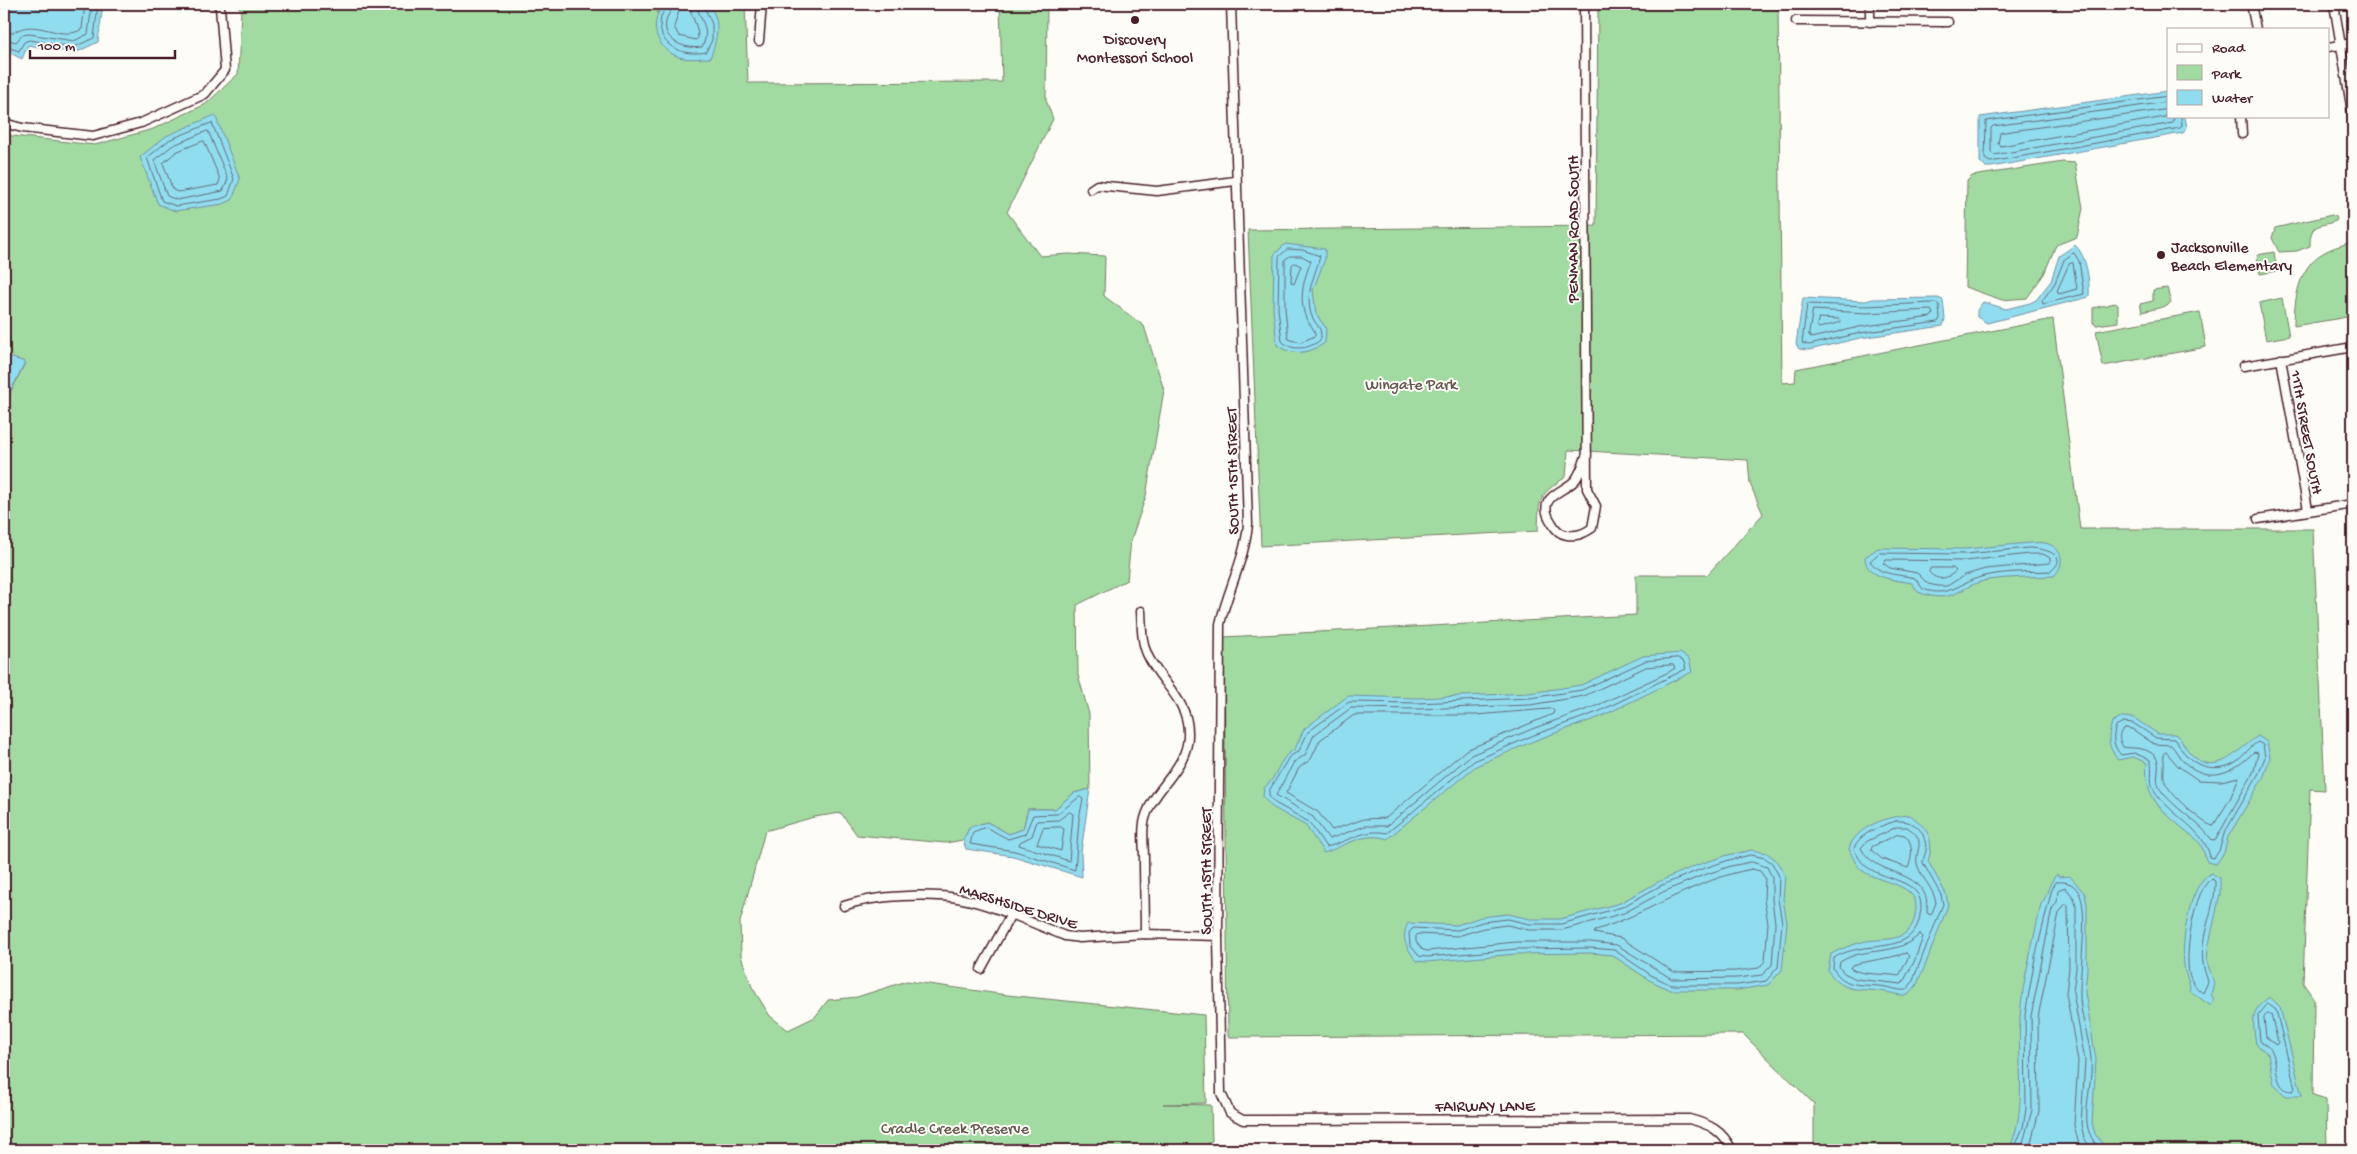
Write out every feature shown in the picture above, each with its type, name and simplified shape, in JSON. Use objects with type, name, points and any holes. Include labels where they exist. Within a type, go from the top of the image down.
[{"type":"street","points":[[4,123],[22,128],[93,136],[141,123],[205,94],[226,70],[220,7],[217,4]]},
{"type":"street","points":[[759,41],[762,4]]},
{"type":"street","name":"SOUTH 15TH STREET","points":[[1228,1111],[1221,1094],[1218,936],[1220,624],[1229,588],[1246,545],[1248,524],[1235,181],[1231,4]]},
{"type":"street","name":"PENMAN ROAD SOUTH","points":[[1584,4],[1587,454],[1587,489],[1596,506],[1592,528],[1578,536],[1563,534],[1549,519],[1547,506],[1551,497],[1558,490],[1568,487],[1578,476],[1587,454]]},
{"type":"street","points":[[1870,4],[1870,22]]},
{"type":"street","points":[[2251,4],[2256,28]]},
{"type":"street","points":[[2334,4],[2353,118]]},
{"type":"street","points":[[1796,22],[1948,22]]},
{"type":"street","points":[[2330,47],[2353,43]]},
{"type":"street","points":[[2241,118],[2242,134]]},
{"type":"street","points":[[1092,189],[1097,185],[1157,191],[1235,181]]},
{"type":"street","points":[[2244,366],[2353,347]]},
{"type":"street","name":"11TH STREET SOUTH","points":[[2281,359],[2308,510]]},
{"type":"street","points":[[1568,487],[1585,491],[1592,498]]},
{"type":"street","points":[[2258,519],[2353,504]]},
{"type":"street","points":[[1141,611],[1143,640],[1147,655],[1177,696],[1184,711],[1189,731],[1184,756],[1177,769],[1156,796],[1144,823],[1145,934]]},
{"type":"street","name":"MARSHSIDE DRIVE","points":[[844,906],[863,899],[940,897],[963,899],[1065,936],[1080,938],[1145,934],[1218,936]]},
{"type":"street","points":[[981,969],[1010,916]]},
{"type":"street","name":"FAIRWAY LANE","points":[[1228,1111],[1243,1120],[1689,1119],[1712,1126],[1726,1138],[1732,1150]]},
{"type":"green space","name":"Cradle Creek Preserve","points":[[237,4],[664,4],[656,13],[711,8],[706,4],[745,4],[748,83],[1002,82],[1000,4],[1047,4],[1046,100],[1053,119],[1007,212],[1040,256],[1069,254],[1105,256],[1104,296],[1144,326],[1164,390],[1146,496],[1131,540],[1127,580],[1077,605],[1078,675],[1089,714],[1090,789],[1074,793],[1055,809],[1028,809],[1023,829],[1009,834],[987,822],[970,827],[963,840],[946,843],[857,835],[841,813],[814,817],[765,831],[740,922],[741,956],[752,987],[770,1016],[788,1030],[815,1017],[828,1000],[857,997],[907,981],[1007,995],[1204,1015],[1206,1103],[1163,1104],[1211,1105],[1212,1141],[1198,1150],[4,1150],[4,405],[25,363],[4,355],[4,135],[95,145],[153,129],[206,104],[238,74],[241,10]]},
{"type":"green space","name":"Wingate Park","points":[[1598,4],[1778,4],[1782,383],[1795,382],[1796,369],[2053,319],[2080,529],[2313,529],[2325,790],[2310,789],[2303,983],[2314,999],[2313,1095],[2326,1099],[2327,1150],[1814,1150],[1814,1104],[1743,1034],[1228,1037],[1224,637],[1636,615],[1636,575],[1707,575],[1763,514],[1750,484],[1748,460],[1568,450],[1566,477],[1550,488],[1542,498],[1538,531],[1261,546],[1248,230],[1596,226]]},
{"type":"green space","points":[[2063,162],[2075,163],[2083,208],[2077,237],[2056,245],[2044,274],[2027,298],[2002,300],[1965,287],[1967,181],[1972,176]]},
{"type":"green space","points":[[2332,215],[2337,218],[2336,221],[2313,229],[2310,246],[2297,251],[2279,252],[2272,238],[2275,228]]},
{"type":"green space","points":[[2348,243],[2353,270],[2353,316],[2294,326],[2299,285],[2308,267],[2323,253]]},
{"type":"green space","points":[[2274,252],[2277,271],[2260,274],[2257,255]]},
{"type":"green space","points":[[2167,288],[2171,302],[2167,306],[2142,312],[2140,304],[2153,301],[2153,290]]},
{"type":"green space","points":[[2282,298],[2289,336],[2266,340],[2259,303]]},
{"type":"green space","points":[[2115,303],[2118,305],[2118,322],[2097,325],[2093,323],[2093,308]]},
{"type":"green space","points":[[2200,312],[2206,347],[2103,366],[2096,331]]},
{"type":"water","points":[[4,4],[103,4],[98,42],[75,53],[28,45],[22,59],[4,50]]},
{"type":"water","points":[[664,4],[706,4],[711,9],[715,15],[717,29],[715,44],[710,58],[683,58],[664,48],[656,34],[655,27],[659,11]]},
{"type":"water","points":[[2167,91],[2167,118],[2185,118],[2187,128],[2183,133],[1985,167],[1980,162],[1980,117]]},
{"type":"water","points":[[215,115],[240,179],[232,200],[223,204],[175,211],[158,204],[140,157],[166,136]]},
{"type":"water","points":[[1285,244],[1325,249],[1325,259],[1313,290],[1316,314],[1326,328],[1325,343],[1307,351],[1289,351],[1277,345],[1273,309],[1274,255]]},
{"type":"water","points":[[2075,245],[2087,269],[2089,297],[1987,323],[1977,317],[1977,310],[1983,302],[2006,309],[2036,300],[2051,281],[2059,256]]},
{"type":"water","points":[[1803,298],[1866,301],[1873,299],[1938,298],[1943,300],[1945,319],[1943,326],[1860,338],[1809,350],[1799,349],[1796,344]]},
{"type":"water","points":[[4,355],[25,362],[4,405]]},
{"type":"water","points":[[2045,543],[2056,548],[2061,556],[2061,561],[2058,571],[2054,576],[1988,580],[1969,586],[1955,594],[1940,597],[1918,592],[1912,583],[1876,574],[1866,564],[1865,557],[1878,548],[1965,549]]},
{"type":"water","points":[[1680,653],[1689,659],[1692,672],[1600,717],[1536,740],[1476,766],[1387,839],[1379,837],[1363,838],[1324,853],[1306,826],[1272,807],[1263,797],[1264,788],[1269,784],[1281,762],[1295,749],[1304,729],[1348,696],[1417,698],[1529,693],[1581,685],[1643,656]]},
{"type":"water","points":[[2122,717],[2134,718],[2158,734],[2175,734],[2190,753],[2200,761],[2209,764],[2226,760],[2258,736],[2267,742],[2270,757],[2264,776],[2228,837],[2224,853],[2216,864],[2207,862],[2198,841],[2169,817],[2156,802],[2148,785],[2147,763],[2133,757],[2118,760],[2110,747],[2109,733],[2112,723]]},
{"type":"water","points":[[1090,789],[1081,852],[1082,877],[1013,856],[966,849],[963,840],[970,827],[987,822],[1009,834],[1023,829],[1028,809],[1055,809],[1074,793]]},
{"type":"water","points":[[1910,815],[1928,835],[1931,847],[1928,861],[1946,894],[1948,905],[1925,966],[1916,986],[1908,995],[1847,987],[1835,979],[1828,971],[1831,954],[1862,942],[1890,939],[1904,934],[1913,923],[1916,904],[1913,896],[1907,890],[1863,871],[1856,864],[1849,849],[1852,841],[1865,828],[1883,820]]},
{"type":"water","points":[[1752,850],[1767,853],[1776,860],[1785,875],[1783,899],[1787,923],[1782,970],[1768,985],[1738,990],[1670,990],[1649,980],[1612,955],[1590,953],[1517,954],[1426,962],[1416,961],[1406,943],[1405,934],[1408,923],[1457,925],[1481,917],[1508,914],[1530,919],[1560,919],[1620,903],[1658,882],[1697,865]]},
{"type":"water","points":[[2211,873],[2220,878],[2220,894],[2208,949],[2207,962],[2214,983],[2211,994],[2214,1000],[2211,1006],[2190,991],[2183,956],[2185,929],[2192,901],[2203,879]]},
{"type":"water","points":[[2057,874],[2058,877],[2070,876],[2085,894],[2087,904],[2085,992],[2096,1060],[2092,1123],[2095,1134],[2107,1150],[2009,1150],[2015,1134],[2020,1102],[2019,1035],[2023,989],[2041,904]]},
{"type":"water","points":[[2270,997],[2280,1007],[2302,1096],[2286,1096],[2274,1085],[2268,1054],[2256,1044],[2254,1017],[2263,1002]]},
{"type":"place","name":"Discovery Montessori School","points":[[1135,20]]},
{"type":"place","name":"Jacksonville Beach Elementary","points":[[2161,255]]}]
